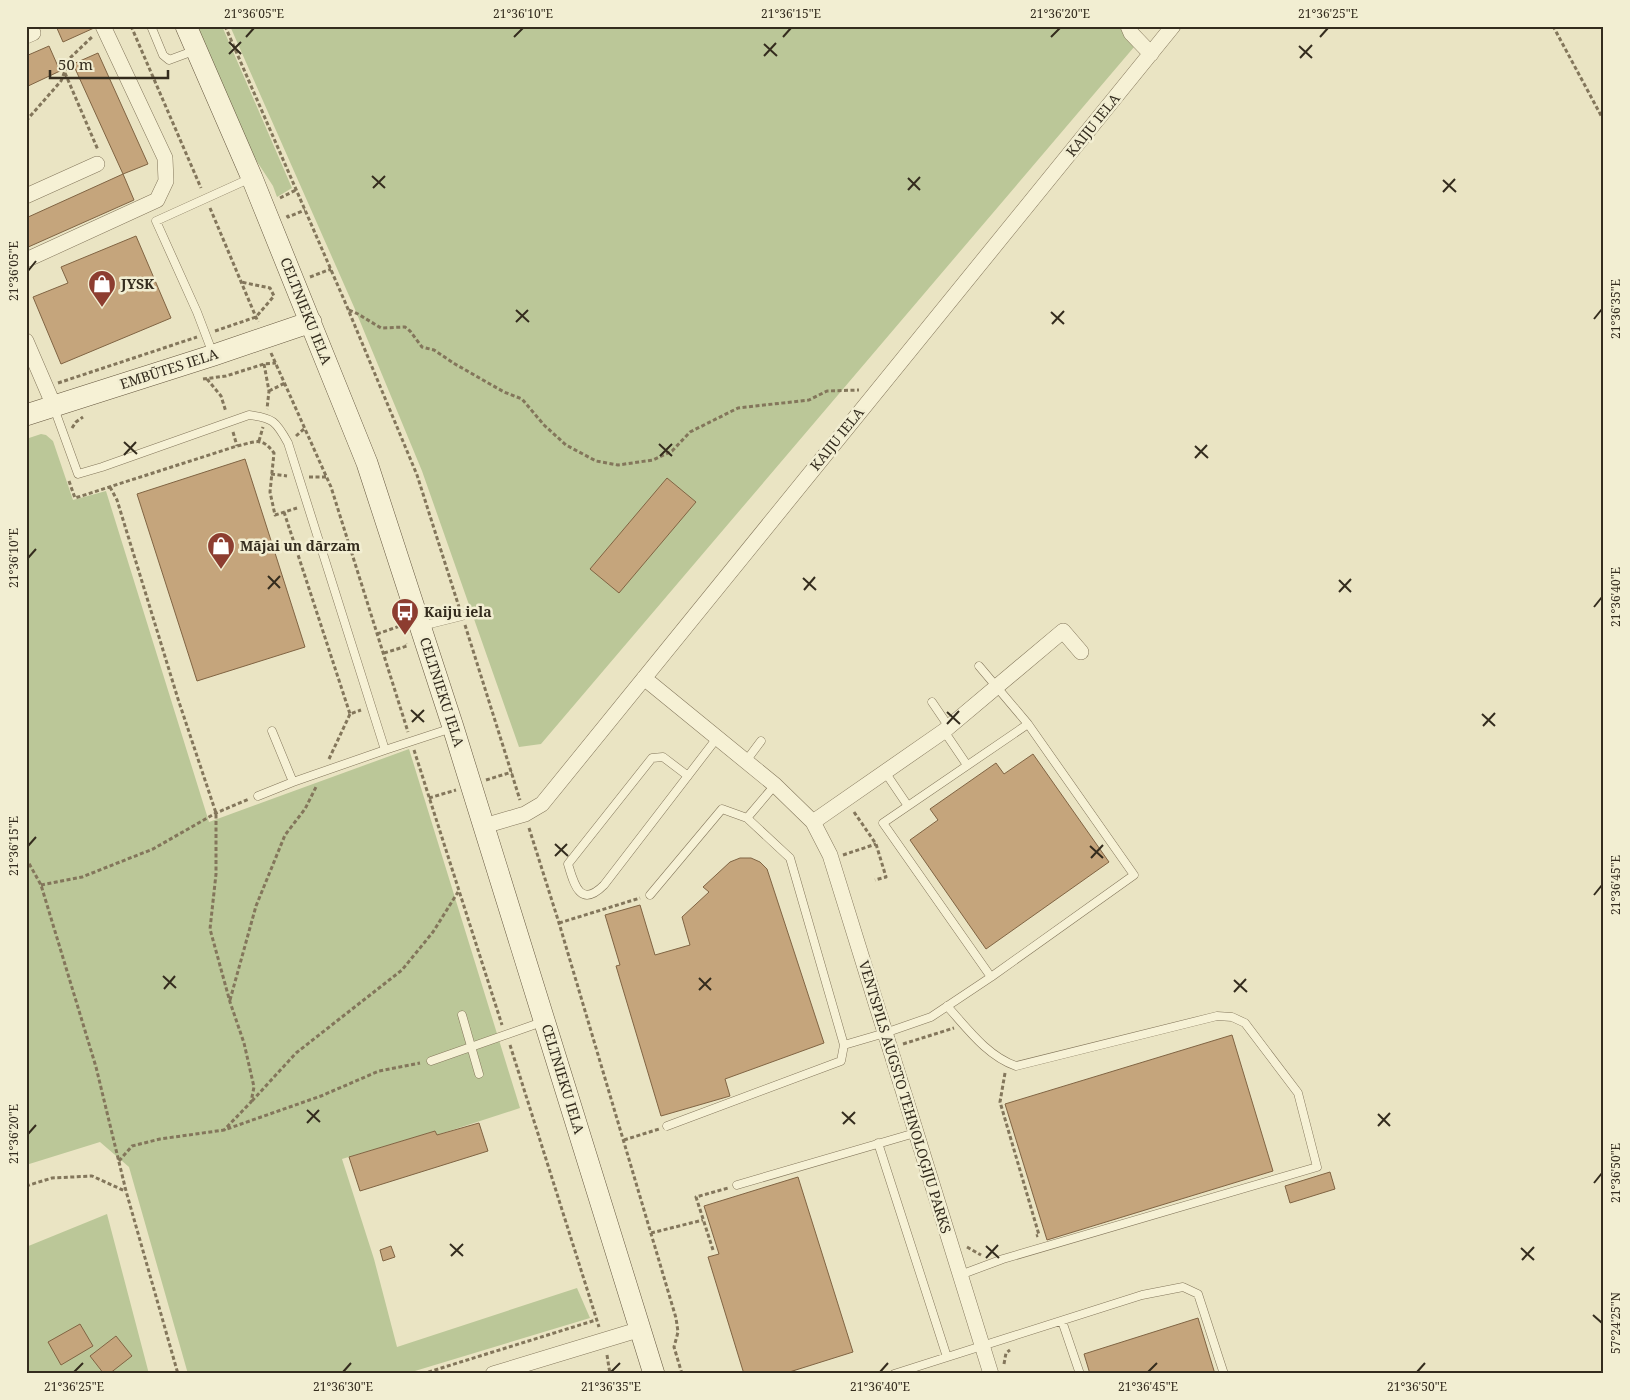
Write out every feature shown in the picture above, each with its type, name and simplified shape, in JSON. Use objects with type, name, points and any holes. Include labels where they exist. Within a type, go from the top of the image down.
[{"type":"street","points":[[26,36],[33,32],[30,26]]},
{"type":"street","name":"CELTNIEKU IELA","points":[[186,26],[252,178],[367,463],[409,633],[453,728],[654,1374]]},
{"type":"street","points":[[1128,26],[1131,33],[1151,54]]},
{"type":"street","name":"KAIJU IELA","points":[[484,826],[525,814],[542,804],[1173,26]]},
{"type":"street","points":[[26,260],[157,200],[166,181],[165,158],[104,27]]},
{"type":"street","points":[[26,196],[97,164]]},
{"type":"street","name":"EMBŪTES IELA","points":[[26,415],[50,397],[214,356],[310,322]]},
{"type":"street","points":[[26,341],[50,397]]},
{"type":"street","points":[[813,822],[947,729],[1063,631],[1081,652]]},
{"type":"street","name":"VENTSPILS AUGSTO TEHNOLOĢIJU PARKS","points":[[644,678],[776,785],[813,822],[830,855],[982,1346],[997,1369]]},
{"type":"street","points":[[498,1373],[641,1329]]},
{"type":"lane","points":[[151,26],[163,55],[169,60],[196,49]]},
{"type":"lane","points":[[214,356],[156,221],[252,178]]},
{"type":"lane","points":[[50,397],[78,474],[249,415],[266,417],[279,426],[288,443],[385,750]]},
{"type":"lane","points":[[409,633],[462,616]]},
{"type":"lane","points":[[844,1045],[931,1017],[1134,875],[1028,724],[979,666]]},
{"type":"lane","points":[[932,702],[967,765]]},
{"type":"lane","points":[[991,976],[883,823],[1028,724]]},
{"type":"lane","points":[[258,796],[324,771],[453,728]]},
{"type":"lane","points":[[272,730],[293,782]]},
{"type":"lane","points":[[688,776],[663,757],[652,758],[568,864],[575,887],[580,893],[596,893],[604,885],[718,738]]},
{"type":"lane","points":[[746,761],[761,741]]},
{"type":"lane","points":[[886,772],[908,806]]},
{"type":"lane","points":[[747,818],[776,785]]},
{"type":"lane","points":[[650,895],[722,809],[747,818],[790,858],[844,1045],[841,1061],[667,1126]]},
{"type":"lane","points":[[946,1006],[988,1050],[1006,1063],[1016,1066],[1217,1016],[1232,1017],[1245,1023],[1298,1093],[1317,1167],[1003,1259],[960,1275]]},
{"type":"lane","points":[[462,1015],[479,1074]]},
{"type":"lane","points":[[431,1061],[545,1021]]},
{"type":"lane","points":[[737,1185],[915,1133]]},
{"type":"lane","points":[[878,1143],[947,1357]]},
{"type":"lane","points":[[894,1374],[1142,1295],[1183,1287],[1198,1294],[1224,1374]]},
{"type":"lane","points":[[1062,1320],[1080,1374]]},
{"type":"path","points":[[131,26],[264,338],[331,487],[458,891],[603,1341],[610,1374]]},
{"type":"path","points":[[225,26],[417,474],[559,923],[624,1140],[676,1318],[678,1332],[674,1347],[682,1374]]},
{"type":"path","points":[[1553,26],[1604,121]]},
{"type":"path","points":[[26,121],[61,81],[70,58],[104,27]]},
{"type":"path","points":[[64,73],[99,153],[97,164]]},
{"type":"path","points":[[282,204],[279,197],[296,190]]},
{"type":"path","points":[[285,210],[288,217],[305,210]]},
{"type":"path","points":[[50,397],[205,335],[256,318],[274,296],[270,288],[241,282]]},
{"type":"path","points":[[348,310],[381,328],[405,327],[422,347],[434,350],[504,392],[522,399],[544,425],[566,445],[596,461],[618,465],[653,460],[672,451],[690,432],[738,408],[808,400],[827,391],[866,389]]},
{"type":"path","points":[[196,380],[226,376],[264,364],[276,363]]},
{"type":"path","points":[[259,441],[266,417],[269,391],[264,364]]},
{"type":"path","points":[[269,391],[284,383]]},
{"type":"path","points":[[63,433],[71,429],[82,417],[92,414]]},
{"type":"path","points":[[66,472],[75,498],[237,446],[259,441],[266,443],[274,453],[270,492],[275,515],[307,504]]},
{"type":"path","points":[[110,487],[117,500],[178,698],[216,813],[216,874],[210,929],[230,1002],[244,1043],[254,1088],[251,1102]]},
{"type":"path","points":[[230,1002],[260,897],[285,835],[305,809],[350,714],[284,512]]},
{"type":"path","points":[[377,634],[400,626],[409,633],[407,646],[383,653]]},
{"type":"path","points":[[350,714],[371,707]]},
{"type":"path","points":[[480,782],[512,772]]},
{"type":"path","points":[[429,798],[461,788]]},
{"type":"path","points":[[41,885],[82,877],[153,849],[216,813],[258,796]]},
{"type":"path","points":[[854,811],[876,844],[886,877],[875,880]]},
{"type":"path","points":[[842,856],[876,844]]},
{"type":"path","points":[[26,858],[41,885],[96,1067],[126,1191],[178,1374]]},
{"type":"path","points":[[224,1130],[296,1053],[402,970],[433,932],[458,891]]},
{"type":"path","points":[[559,923],[650,895]]},
{"type":"path","points":[[902,1044],[953,1029],[962,1023]]},
{"type":"path","points":[[118,1161],[132,1146],[160,1139],[224,1130],[321,1096],[379,1071],[431,1061]]},
{"type":"path","points":[[1006,1063],[1000,1102],[1039,1235],[1032,1238]]},
{"type":"path","points":[[624,1140],[667,1126]]},
{"type":"path","points":[[26,1186],[52,1178],[92,1176],[126,1191]]},
{"type":"path","points":[[713,1250],[696,1197],[737,1185]]},
{"type":"path","points":[[651,1233],[703,1220]]},
{"type":"path","points":[[966,1246],[979,1255],[988,1255]]},
{"type":"path","points":[[422,1374],[596,1320]]},
{"type":"path","points":[[997,1369],[1006,1353],[1012,1349]]},
{"type":"green space","points":[[197,26],[222,26],[292,188],[277,197],[273,186],[252,154]]},
{"type":"green space","points":[[230,26],[1130,26],[1140,40],[541,744],[519,747],[422,471],[354,307]]},
{"type":"green space","points":[[41,434],[46,435],[53,441],[73,500],[106,491],[209,822],[409,749],[520,1108],[437,1135],[435,1131],[342,1159],[374,1259],[397,1347],[577,1288],[590,1318],[405,1374],[188,1374],[129,1167],[100,1142],[26,1165],[26,439]]},
{"type":"green space","points":[[107,1214],[149,1374],[26,1374],[26,1247]]},
{"type":"building","points":[[56,26],[94,26],[94,28],[63,42]]},
{"type":"building","points":[[49,46],[60,71],[26,87],[26,56]]},
{"type":"building","points":[[98,53],[148,164],[123,174],[73,64]]},
{"type":"building","points":[[123,174],[134,200],[26,248],[26,218]]},
{"type":"building","name":"JYSK","points":[[136,236],[171,318],[61,364],[33,297],[68,283],[61,267]]},
{"type":"building","name":"Mājai un dārzam","points":[[245,459],[305,647],[197,681],[137,494]]},
{"type":"building","points":[[667,478],[696,502],[619,593],[590,569]]},
{"type":"building","points":[[1033,754],[1109,862],[986,949],[910,840],[938,820],[930,809],[996,763],[1004,774]]},
{"type":"building","points":[[740,858],[751,858],[760,862],[767,869],[824,1043],[725,1079],[730,1096],[661,1116],[616,966],[620,965],[605,915],[640,905],[655,955],[690,945],[682,917],[709,892],[703,887],[730,862]]},
{"type":"building","points":[[1232,1035],[1273,1171],[1047,1240],[1005,1104]]},
{"type":"building","points":[[479,1123],[488,1151],[360,1191],[349,1157],[435,1131],[437,1135]]},
{"type":"building","points":[[1330,1172],[1335,1189],[1290,1203],[1285,1186]]},
{"type":"building","points":[[798,1177],[853,1352],[783,1374],[744,1374],[708,1257],[719,1254],[704,1206]]},
{"type":"building","points":[[391,1246],[395,1257],[383,1261],[380,1250]]},
{"type":"building","points":[[1198,1318],[1215,1374],[1090,1374],[1084,1354]]},
{"type":"building","points":[[80,1324],[93,1346],[61,1365],[48,1342]]},
{"type":"building","points":[[116,1336],[132,1356],[109,1374],[104,1374],[90,1356]]},
{"type":"place","name":"JYSK","points":[[102,308]]},
{"type":"place","name":"Mājai un dārzam","points":[[221,570]]},
{"type":"place","name":"Kaiju iela","points":[[405,636]]}]
